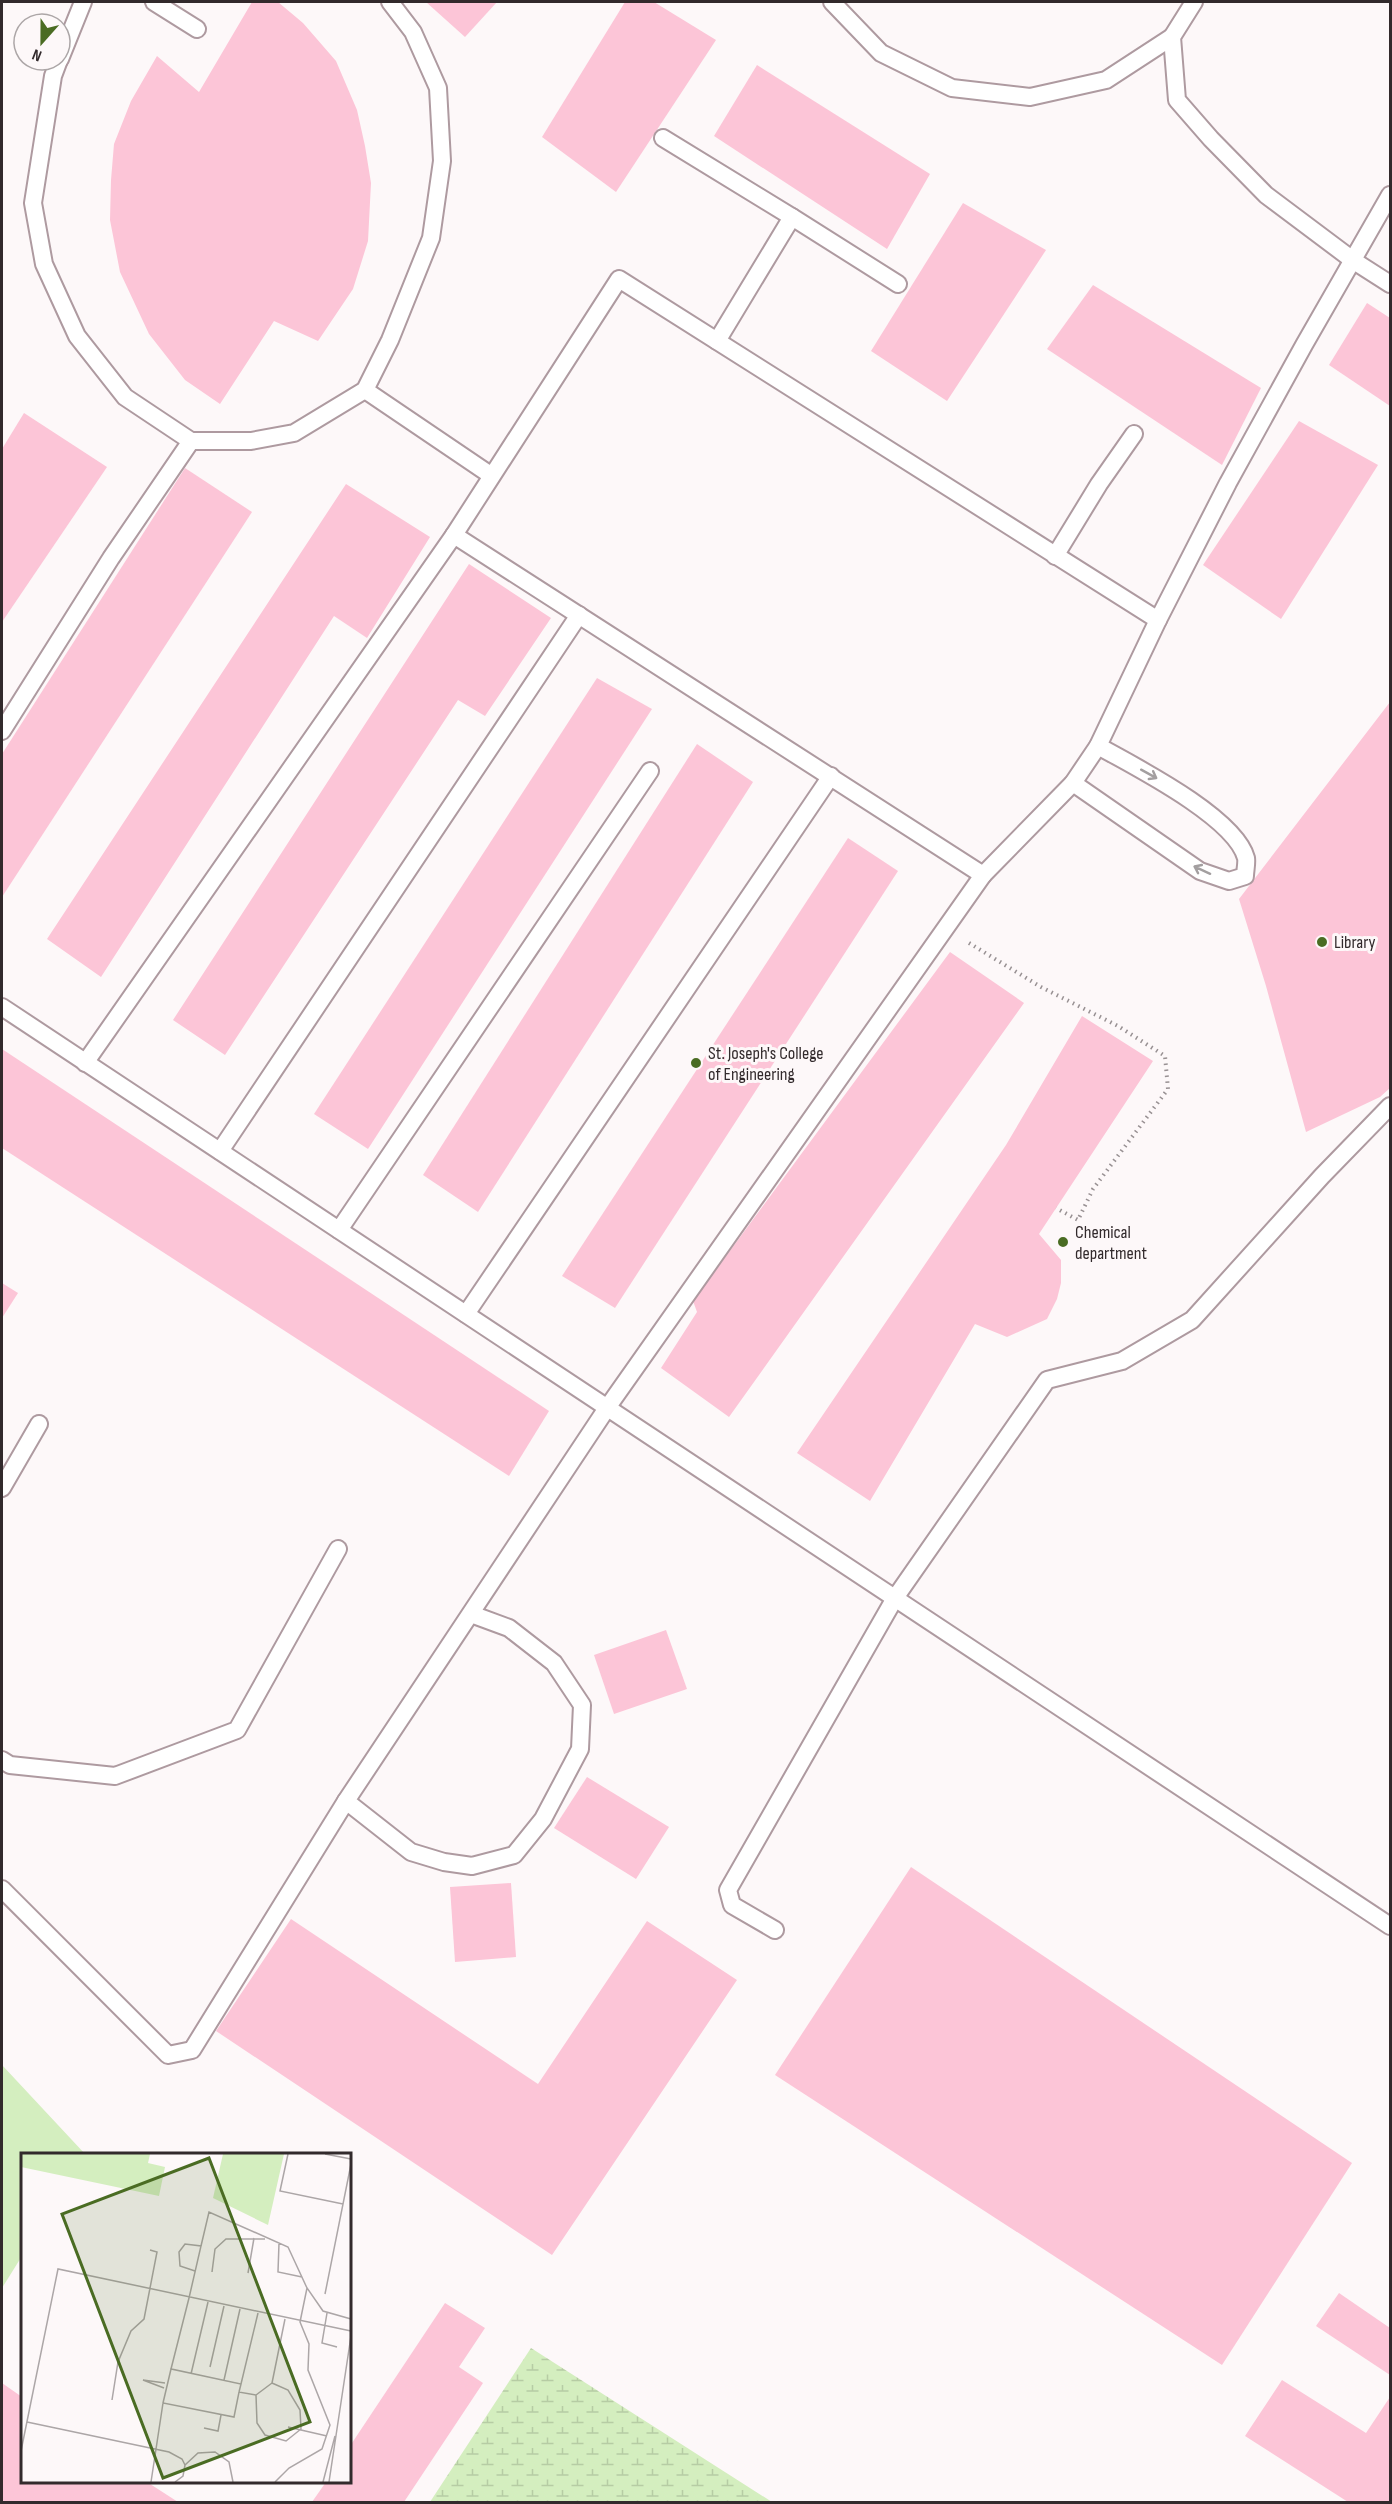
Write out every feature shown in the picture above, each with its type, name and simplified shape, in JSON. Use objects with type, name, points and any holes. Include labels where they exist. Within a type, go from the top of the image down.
[{"type":"lane","points":[[72,29],[83,2]]},
{"type":"lane","points":[[154,2],[197,29]]},
{"type":"lane","points":[[56,72],[51,87],[33,203],[44,264],[78,336],[125,397],[191,441],[250,441],[294,433],[365,390],[390,340],[431,238],[442,162],[438,88],[413,32],[390,2]]},
{"type":"lane","points":[[832,2],[881,53],[952,88],[1030,97],[1106,80],[1172,37],[1194,2]]},
{"type":"lane","points":[[1172,37],[1178,100],[1211,139],[1266,195],[1354,261],[1390,284]]},
{"type":"lane","points":[[663,138],[898,284]]},
{"type":"lane","points":[[2,1889],[168,2055],[192,2050],[346,1801],[607,1408],[983,875],[1073,783],[1098,746],[1158,620],[1228,483],[1390,195]]},
{"type":"lane","points":[[717,341],[792,218]]},
{"type":"lane","points":[[85,1063],[454,535],[619,279],[1158,620]]},
{"type":"lane","points":[[365,390],[492,476]]},
{"type":"lane","points":[[1055,556],[1099,484],[1134,434]]},
{"type":"lane","points":[[2,731],[111,558],[191,441]]},
{"type":"lane","points":[[454,535],[983,875]]},
{"type":"lane","points":[[220,1151],[579,615]]},
{"type":"lane","points":[[1073,783],[1200,871],[1229,881],[1245,876],[1246,858],[1228,829],[1161,781],[1098,746]]},
{"type":"lane","points":[[339,1230],[650,771]]},
{"type":"lane","points":[[466,1314],[831,776]]},
{"type":"lane","points":[[2,1007],[1390,1926]]},
{"type":"lane","points":[[776,1930],[732,1905],[728,1890],[895,1598],[1047,1380],[1122,1361],[1192,1320],[1322,1176],[1390,1106]]},
{"type":"lane","points":[[2,1488],[39,1424]]},
{"type":"lane","points":[[2,1760],[10,1765],[115,1776],[237,1730],[338,1549]]},
{"type":"lane","points":[[346,1801],[411,1852],[444,1862],[472,1866],[514,1855],[543,1819],[580,1749],[582,1705],[554,1663],[509,1628],[471,1614]]},
{"type":"path","points":[[964,902],[960,937],[1041,987],[1118,1026],[1165,1056],[1168,1089],[1093,1189],[1078,1220],[1056,1208]]},
{"type":"green space","points":[[2,2065],[84,2153],[21,2153],[21,2258],[2,2288]]},
{"type":"green space","points":[[531,2348],[772,2502],[430,2502]]},
{"type":"building","points":[[252,2],[278,2],[303,23],[336,61],[357,110],[365,146],[371,183],[368,241],[353,289],[318,341],[274,321],[220,404],[185,380],[149,334],[120,272],[110,220],[111,180],[114,144],[131,101],[157,56],[199,92]]},
{"type":"building","points":[[426,2],[497,2],[465,37]]},
{"type":"building","points":[[625,2],[654,2],[716,40],[616,192],[542,137]]},
{"type":"building","points":[[757,65],[930,174],[887,249],[714,136]]},
{"type":"building","points":[[963,203],[1046,250],[947,401],[871,351]]},
{"type":"building","points":[[1093,285],[1261,388],[1222,465],[1047,349]]},
{"type":"building","points":[[1367,303],[1390,318],[1390,406],[1329,365]]},
{"type":"building","points":[[24,413],[107,467],[2,622],[2,449]]},
{"type":"building","points":[[1299,421],[1378,465],[1281,619],[1203,565]]},
{"type":"building","points":[[185,468],[252,512],[2,897],[2,754]]},
{"type":"building","points":[[346,484],[430,537],[367,638],[334,616],[101,977],[47,939]]},
{"type":"building","points":[[469,564],[551,618],[485,716],[458,700],[225,1055],[173,1020]]},
{"type":"building","points":[[597,678],[652,709],[368,1149],[314,1114]]},
{"type":"building","name":"Library","points":[[1390,702],[1390,1088],[1380,1097],[1306,1132],[1266,986],[1239,899]]},
{"type":"building","points":[[697,744],[753,782],[478,1212],[423,1175]]},
{"type":"building","points":[[848,838],[898,871],[615,1308],[562,1276]]},
{"type":"building","points":[[950,952],[1024,1003],[729,1417],[661,1368],[697,1312],[693,1301]]},
{"type":"building","points":[[1082,1016],[1153,1061],[1039,1234],[1061,1260],[1061,1283],[1057,1299],[1047,1319],[1007,1337],[975,1324],[870,1501],[797,1453],[1006,1145]]},
{"type":"building","points":[[2,1049],[549,1411],[509,1476],[2,1148]]},
{"type":"building","points":[[2,1283],[18,1293],[2,1318]]},
{"type":"building","points":[[666,1630],[687,1689],[614,1714],[594,1655]]},
{"type":"building","points":[[587,1777],[669,1827],[636,1879],[554,1828]]},
{"type":"building","points":[[911,1867],[1352,2163],[1222,2365],[775,2075]]},
{"type":"building","points":[[511,1883],[516,1957],[455,1962],[450,1887]]},
{"type":"building","points":[[291,1919],[538,2084],[647,1921],[737,1980],[552,2255],[216,2031]]},
{"type":"building","points":[[1339,2293],[1390,2328],[1390,2375],[1316,2326]]},
{"type":"building","points":[[445,2303],[485,2328],[459,2367],[483,2383],[404,2502],[312,2502],[325,2483],[351,2483],[351,2444]]},
{"type":"building","points":[[1282,2380],[1366,2433],[1390,2397],[1390,2502],[1348,2502],[1245,2436]]},
{"type":"building","points":[[2,2383],[21,2396],[21,2483],[149,2483],[178,2502],[2,2502]]},
{"type":"place","name":"Library","points":[[1322,942]]},
{"type":"place","name":"St. Joseph's College of Engineering","points":[[696,1063]]},
{"type":"place","name":"Chemical department","points":[[1063,1242]]}]
